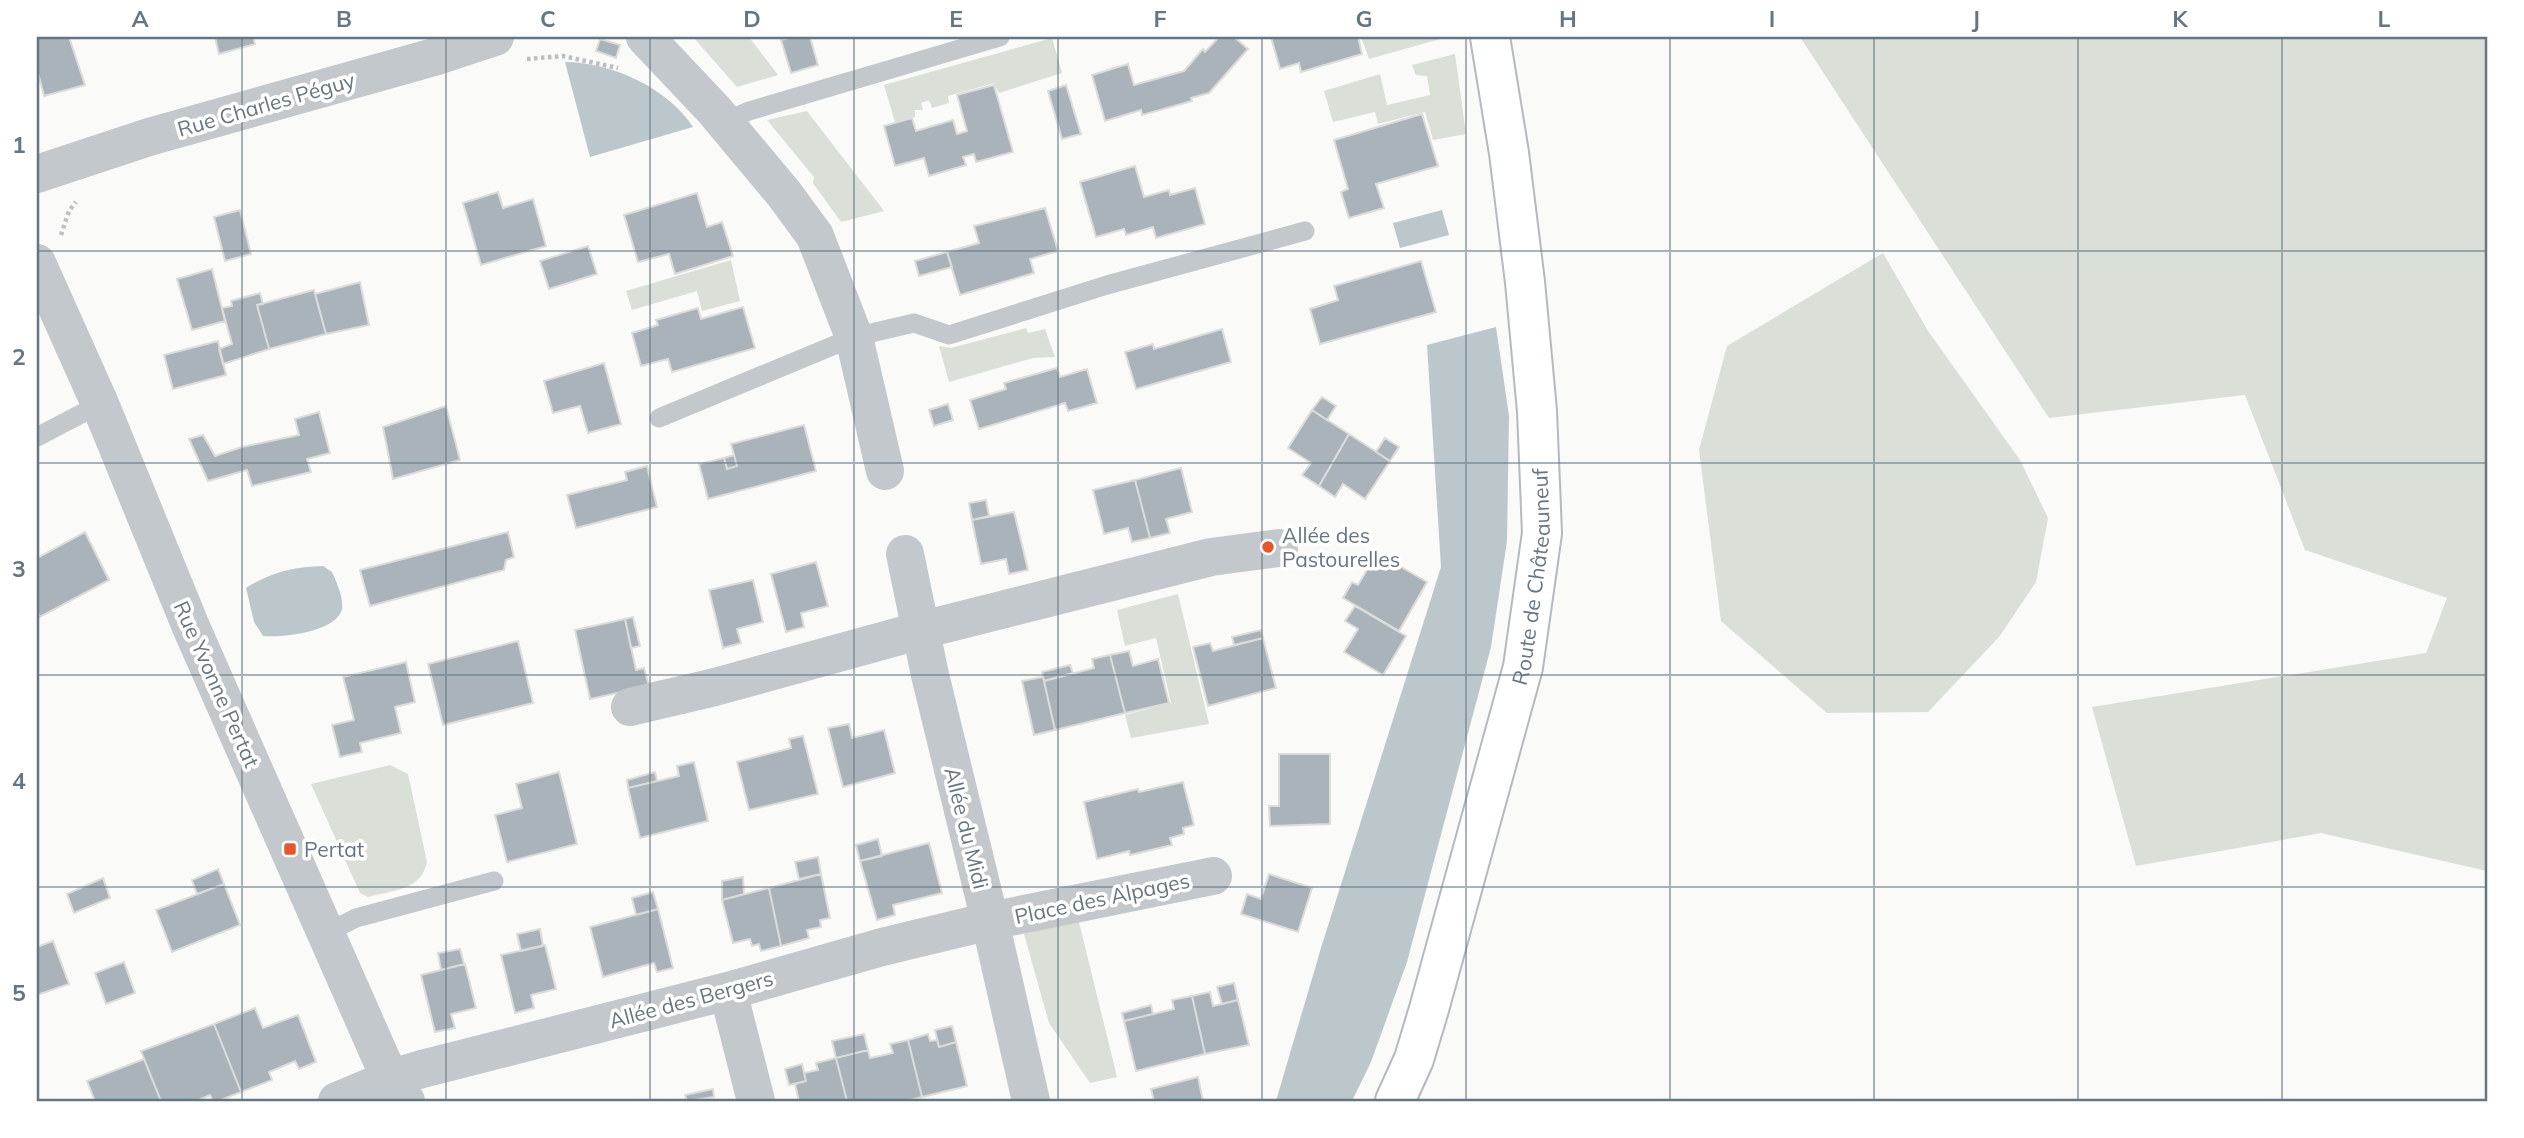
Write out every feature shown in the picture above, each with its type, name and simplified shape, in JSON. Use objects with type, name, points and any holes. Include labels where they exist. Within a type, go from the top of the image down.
[{"type":"main road","name":"Route de Châteauneuf","points":[[1395,1101],[1414,1059],[1429,1009],[1523,667],[1542,533],[1537,411],[1525,282],[1490,37]]},
{"type":"street","name":"Rue Charles Péguy","points":[[37,174],[149,137],[434,57],[495,37]]},
{"type":"street","points":[[645,37],[724,122],[785,195],[815,236],[854,337],[886,471]]},
{"type":"street","name":"Rue Yvonne Pertat","points":[[37,262],[100,404],[191,627],[326,933],[399,1090]]},
{"type":"street","points":[[630,707],[1211,557],[1279,548]]},
{"type":"street","name":"Allée du Midi","points":[[905,554],[930,675],[1031,1101]]},
{"type":"street","name":"Place des Alpages","points":[[990,921],[1213,876]]},
{"type":"street","name":"Allée des Bergers","points":[[337,1101],[399,1090],[728,990],[882,947],[990,921]]},
{"type":"street","points":[[728,990],[755,1101]]},
{"type":"lane","points":[[724,122],[749,111],[1000,37]]},
{"type":"lane","points":[[659,418],[854,337],[914,323],[949,335],[1107,285],[1305,231]]},
{"type":"lane","points":[[37,437],[100,404]]},
{"type":"lane","points":[[326,933],[356,918],[494,881]]},
{"type":"shaded area","points":[[693,37],[749,37],[778,75],[737,87]]},
{"type":"shaded area","points":[[1361,37],[1444,37],[1444,38],[1369,59]]},
{"type":"shaded area","points":[[1800,37],[2487,37],[2487,871],[2321,833],[2136,866],[2092,707],[2426,653],[2447,598],[2305,550],[2245,395],[2049,418]]},
{"type":"shaded area","points":[[1052,38],[1062,73],[999,93],[994,83],[948,96],[949,103],[932,108],[929,100],[921,103],[923,110],[915,110],[915,117],[895,122],[884,85]]},
{"type":"shaded area","points":[[1455,54],[1466,134],[1433,140],[1425,112],[1378,124],[1375,112],[1333,122],[1324,91],[1380,74],[1387,105],[1430,95],[1427,76],[1416,75],[1412,65]]},
{"type":"shaded area","points":[[565,62],[601,67],[637,80],[669,100],[693,127],[590,157]]},
{"type":"shaded area","points":[[807,111],[884,211],[841,222],[813,183],[814,177],[767,120]]},
{"type":"shaded area","points":[[1442,210],[1449,235],[1400,248],[1393,223]]},
{"type":"shaded area","points":[[1883,253],[1928,331],[2020,460],[2048,518],[2036,582],[1999,637],[1928,712],[1827,713],[1721,621],[1699,450],[1727,346]]},
{"type":"shaded area","points":[[731,260],[740,301],[702,311],[697,291],[632,310],[626,291]]},
{"type":"shaded area","points":[[1496,327],[1509,416],[1507,541],[1491,647],[1407,962],[1371,1062],[1352,1101],[1276,1101],[1321,948],[1441,567],[1427,345]]},
{"type":"shaded area","points":[[1026,328],[1028,333],[1045,329],[1055,357],[1033,358],[949,382],[939,346],[951,348]]},
{"type":"shaded area","points":[[323,566],[332,572],[341,595],[342,609],[338,617],[308,632],[263,636],[254,622],[246,588],[283,571]]},
{"type":"shaded area","points":[[1178,594],[1209,724],[1131,738],[1125,715],[1171,703],[1156,638],[1125,646],[1117,610]]},
{"type":"shaded area","points":[[390,765],[408,774],[427,862],[424,872],[412,884],[368,897],[360,893],[311,784]]},
{"type":"shaded area","points":[[1078,918],[1117,1077],[1090,1083],[1049,1023],[1024,934]]},
{"type":"building","points":[[37,37],[69,37],[85,85],[44,96],[37,69]]},
{"type":"building","points":[[215,37],[253,37],[255,44],[219,54]]},
{"type":"building","points":[[810,37],[818,65],[791,73],[781,40]]},
{"type":"building","points":[[1219,37],[1234,37],[1248,49],[1209,93],[1191,98],[1192,101],[1142,115],[1141,110],[1105,121],[1092,75],[1128,64],[1134,85],[1184,71],[1203,49],[1205,52]]},
{"type":"building","points":[[1271,37],[1358,37],[1362,54],[1301,72],[1299,63],[1280,69]]},
{"type":"building","points":[[600,39],[620,45],[616,58],[596,51]]},
{"type":"building","points":[[994,85],[1013,152],[976,162],[974,154],[963,157],[966,165],[929,176],[924,158],[895,166],[884,126],[912,118],[916,131],[953,120],[957,134],[967,131],[957,95]]},
{"type":"building","points":[[1066,85],[1081,134],[1062,139],[1048,91]]},
{"type":"building","points":[[1422,114],[1438,166],[1376,184],[1384,208],[1349,218],[1341,192],[1348,189],[1334,140]]},
{"type":"building","points":[[1135,166],[1144,197],[1169,190],[1170,195],[1195,188],[1205,224],[1156,238],[1153,227],[1126,235],[1124,229],[1096,237],[1080,182]]},
{"type":"building","points":[[498,192],[503,208],[533,199],[546,246],[481,265],[463,203]]},
{"type":"building","points":[[697,193],[707,227],[722,222],[733,256],[675,274],[669,254],[638,262],[624,215]]},
{"type":"building","points":[[1045,208],[1058,251],[1030,259],[1034,273],[960,295],[947,252],[979,243],[974,226]]},
{"type":"building","points":[[240,210],[251,254],[225,261],[214,217]]},
{"type":"building","points":[[588,246],[597,274],[549,289],[540,261]]},
{"type":"building","points":[[947,252],[952,267],[919,276],[915,261]]},
{"type":"building","points":[[1421,261],[1436,312],[1320,344],[1310,309],[1338,300],[1334,286]]},
{"type":"building","points":[[212,269],[225,321],[192,330],[177,279]]},
{"type":"building","points":[[360,282],[369,325],[326,334],[315,294]]},
{"type":"building","points":[[314,290],[326,334],[269,349],[257,305]]},
{"type":"building","points":[[260,293],[263,304],[257,305],[269,349],[223,364],[219,349],[232,344],[222,308],[232,306],[231,301]]},
{"type":"building","points":[[743,307],[755,348],[672,372],[668,359],[641,366],[632,333],[658,325],[656,320],[698,308],[701,319]]},
{"type":"building","points":[[1222,329],[1231,362],[1136,389],[1125,352],[1153,344],[1154,349]]},
{"type":"building","points":[[218,341],[226,375],[173,389],[164,355]]},
{"type":"building","points":[[604,363],[621,424],[588,433],[580,406],[553,413],[544,381]]},
{"type":"building","points":[[1057,368],[1060,377],[1087,369],[1097,403],[1068,411],[1065,403],[979,429],[970,400],[1006,389],[1004,383]]},
{"type":"building","points":[[1322,397],[1336,406],[1327,420],[1312,410]]},
{"type":"building","points":[[948,404],[953,420],[934,426],[929,410]]},
{"type":"building","points":[[446,406],[460,460],[393,479],[383,427]]},
{"type":"building","points":[[1312,410],[1349,434],[1319,486],[1302,475],[1311,463],[1288,448]]},
{"type":"building","points":[[319,412],[330,453],[307,459],[311,472],[252,486],[247,470],[208,481],[189,439],[203,435],[215,456],[242,447],[299,435],[295,419]]},
{"type":"building","points":[[804,425],[816,471],[708,499],[699,464],[724,458],[727,469],[737,466],[731,444]]},
{"type":"building","points":[[1349,434],[1390,461],[1365,499],[1343,484],[1335,497],[1319,486]]},
{"type":"building","points":[[1385,438],[1399,447],[1390,461],[1376,452]]},
{"type":"building","points":[[734,455],[737,466],[727,469],[724,458]]},
{"type":"building","points":[[647,466],[657,507],[576,528],[567,495],[627,480],[625,472]]},
{"type":"building","points":[[1181,468],[1192,512],[1166,519],[1170,533],[1150,538],[1135,480]]},
{"type":"building","points":[[1135,480],[1150,538],[1132,542],[1128,528],[1104,534],[1093,490]]},
{"type":"building","points":[[986,500],[989,516],[972,520],[969,503]]},
{"type":"building","points":[[1014,512],[1028,570],[1009,574],[1006,559],[981,564],[972,520]]},
{"type":"building","points":[[85,532],[109,580],[40,617],[37,611],[37,558]]},
{"type":"building","points":[[508,532],[514,557],[506,560],[504,570],[370,606],[360,570]]},
{"type":"building","points":[[1377,553],[1427,582],[1399,631],[1343,598],[1352,582],[1358,585]]},
{"type":"building","points":[[816,562],[828,606],[801,613],[804,627],[786,632],[771,574]]},
{"type":"building","points":[[753,580],[763,622],[737,629],[741,643],[723,648],[709,590]]},
{"type":"building","points":[[1355,606],[1406,636],[1383,675],[1344,652],[1358,629],[1345,621]]},
{"type":"building","points":[[633,617],[640,646],[631,648],[625,619]]},
{"type":"building","points":[[625,619],[636,670],[644,668],[649,686],[590,699],[575,630]]},
{"type":"building","points":[[1261,630],[1263,638],[1234,645],[1232,637]]},
{"type":"building","points":[[1263,638],[1276,688],[1208,706],[1193,647],[1210,643],[1213,651]]},
{"type":"building","points":[[518,641],[533,703],[443,725],[428,664]]},
{"type":"building","points":[[1129,651],[1133,666],[1158,659],[1169,703],[1125,713],[1110,655]]},
{"type":"building","points":[[1110,655],[1125,713],[1055,730],[1044,681],[1094,668],[1092,659]]},
{"type":"building","points":[[406,662],[415,702],[395,707],[401,733],[360,743],[362,752],[340,757],[332,725],[354,720],[343,677]]},
{"type":"building","points":[[1070,665],[1073,673],[1044,681],[1042,672]]},
{"type":"building","points":[[1043,677],[1055,730],[1034,735],[1022,681]]},
{"type":"building","points":[[849,724],[852,738],[884,730],[895,773],[843,787],[828,728]]},
{"type":"building","points":[[803,736],[818,794],[749,810],[737,762],[791,748],[789,739]]},
{"type":"building","points":[[1279,754],[1330,754],[1330,824],[1270,826],[1269,806],[1279,806]]},
{"type":"building","points":[[694,762],[708,821],[640,838],[628,788],[679,776],[677,766]]},
{"type":"building","points":[[559,772],[577,844],[507,862],[495,815],[522,808],[516,784]]},
{"type":"building","points":[[655,772],[657,781],[628,788],[627,780]]},
{"type":"building","points":[[1183,782],[1194,825],[1183,828],[1184,834],[1170,838],[1172,845],[1130,855],[1129,851],[1097,859],[1084,802]]},
{"type":"building","points":[[878,839],[882,856],[860,861],[856,845]]},
{"type":"building","points":[[929,843],[942,893],[893,905],[895,915],[877,920],[860,861]]},
{"type":"building","points":[[818,857],[821,874],[799,879],[795,862]]},
{"type":"building","points":[[218,869],[224,884],[197,894],[192,880]]},
{"type":"building","points":[[821,874],[830,918],[820,920],[821,927],[807,930],[809,938],[781,946],[769,888]]},
{"type":"building","points":[[1269,874],[1312,888],[1298,932],[1241,914],[1247,894],[1261,899]]},
{"type":"building","points":[[743,877],[744,894],[722,900],[722,881]]},
{"type":"building","points":[[103,878],[110,898],[74,913],[67,894]]},
{"type":"building","points":[[224,884],[240,925],[172,952],[156,910]]},
{"type":"building","points":[[769,888],[781,946],[761,951],[759,944],[752,946],[750,939],[733,943],[722,900]]},
{"type":"building","points":[[653,892],[658,909],[636,915],[632,898]]},
{"type":"building","points":[[658,909],[673,968],[657,972],[654,963],[603,977],[590,927]]},
{"type":"building","points":[[540,929],[543,946],[521,951],[517,934]]},
{"type":"building","points":[[53,941],[69,984],[37,995],[37,947]]},
{"type":"building","points":[[545,945],[556,989],[531,995],[534,1008],[515,1013],[501,955]]},
{"type":"building","points":[[460,949],[464,964],[441,970],[438,953]]},
{"type":"building","points":[[124,962],[135,993],[106,1004],[95,973]]},
{"type":"building","points":[[465,964],[476,1008],[451,1014],[455,1028],[435,1032],[421,975]]},
{"type":"building","points":[[1234,983],[1238,1000],[1222,1004],[1217,987]]},
{"type":"building","points":[[1210,992],[1213,1006],[1238,1000],[1249,1045],[1205,1054],[1192,996]]},
{"type":"building","points":[[1192,996],[1205,1054],[1136,1071],[1124,1021],[1174,1009],[1172,1000]]},
{"type":"building","points":[[1151,1005],[1153,1014],[1124,1021],[1122,1013]]},
{"type":"building","points":[[255,1008],[263,1028],[298,1015],[316,1062],[299,1069],[295,1061],[269,1072],[272,1080],[241,1092],[214,1024]]},
{"type":"building","points":[[214,1024],[241,1092],[218,1101],[213,1101],[210,1095],[196,1101],[161,1101],[141,1051]]},
{"type":"building","points":[[952,1026],[956,1042],[939,1047],[935,1030]]},
{"type":"building","points":[[864,1034],[868,1050],[836,1058],[832,1041]]},
{"type":"building","points":[[928,1034],[930,1041],[937,1040],[939,1047],[956,1042],[967,1086],[922,1097],[908,1040]]},
{"type":"building","points":[[908,1040],[922,1097],[906,1101],[847,1101],[836,1058],[868,1050],[870,1058],[893,1053],[890,1044]]},
{"type":"building","points":[[836,1058],[847,1101],[799,1101],[795,1084],[806,1081],[804,1073],[818,1070],[816,1063]]},
{"type":"building","points":[[144,1059],[161,1101],[95,1101],[87,1081]]},
{"type":"building","points":[[802,1064],[806,1081],[789,1085],[785,1069]]},
{"type":"building","points":[[1198,1077],[1203,1101],[1154,1101],[1151,1089]]},
{"type":"building","points":[[713,1089],[714,1097],[687,1101],[685,1095]]},
{"type":"place","name":"Allée des Pastourelles","points":[[1268,547]]},
{"type":"place","name":"Pertat","points":[[290,849]]}]
